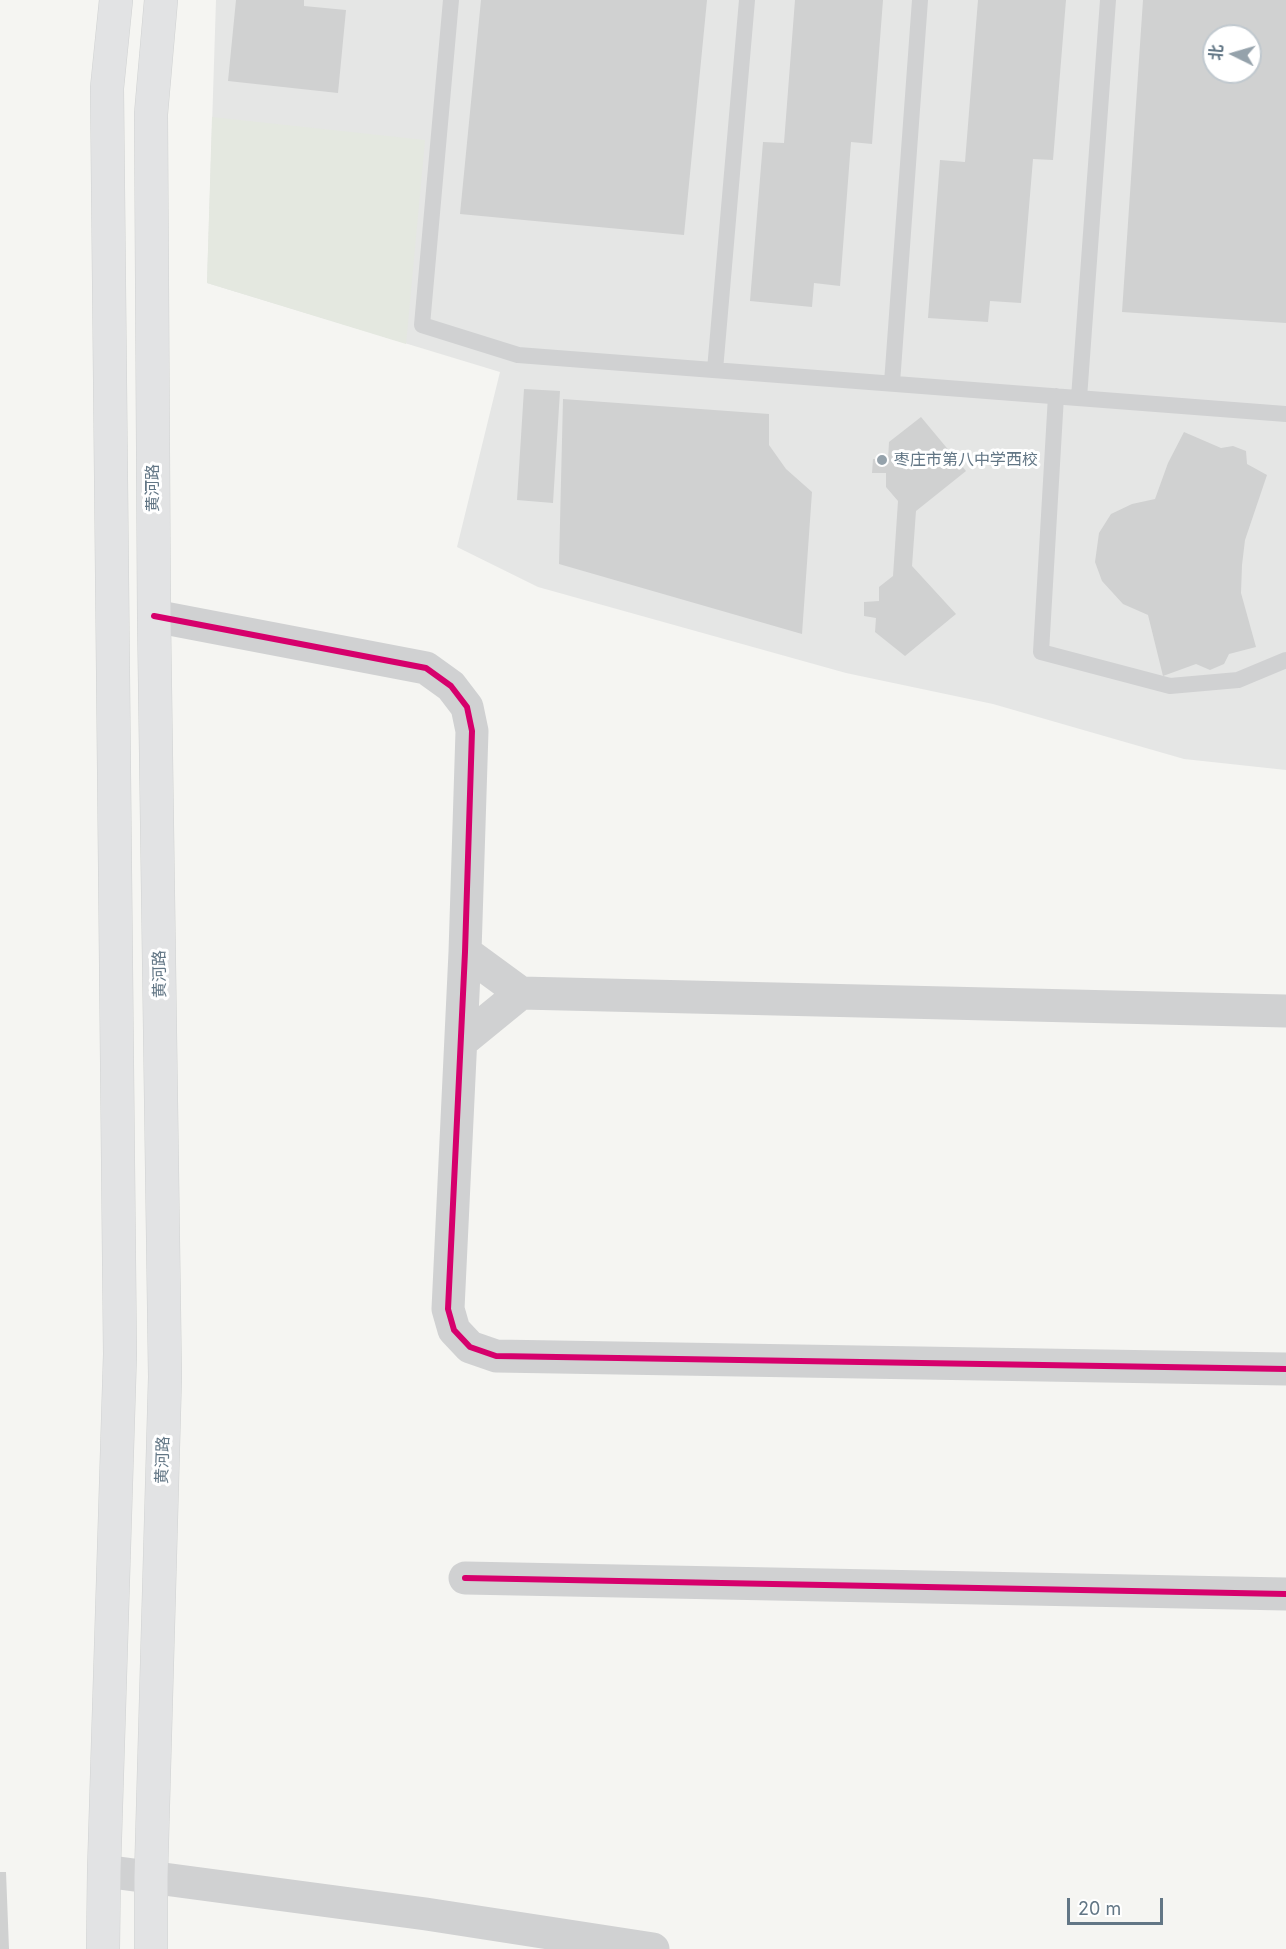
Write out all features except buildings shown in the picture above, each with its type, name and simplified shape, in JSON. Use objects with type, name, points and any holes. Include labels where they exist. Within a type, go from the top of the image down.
[{"type":"main road","points":[[103,1949],[120,1354],[107,88],[116,0]]},
{"type":"main road","name":"黄河路","points":[[151,1949],[165,1377],[154,616],[150,114],[161,0]]},
{"type":"street","points":[[154,616],[426,668],[451,686],[467,707],[472,731],[465,952],[448,1309],[454,1330],[470,1347],[496,1356],[1286,1369]]},
{"type":"street","points":[[465,952],[521,993],[1286,1011]]},
{"type":"street","points":[[461,1042],[521,993]]},
{"type":"street","points":[[465,1578],[1286,1594]]},
{"type":"street","points":[[104,1871],[426,1914],[653,1949]]},
{"type":"lane","points":[[451,0],[422,325],[518,355],[1286,414]]},
{"type":"lane","points":[[715,370],[747,0]]},
{"type":"lane","points":[[892,384],[920,0]]},
{"type":"lane","points":[[1079,398],[1108,0]]},
{"type":"lane","points":[[1056,396],[1041,652],[1170,686],[1238,680],[1286,660]]},
{"type":"shaded area","name":"枣庄市第八中学西校","points":[[216,0],[1286,0],[1286,770],[1184,759],[993,704],[846,673],[538,587],[457,547],[500,372],[207,283]]},
{"type":"shaded area","points":[[212,117],[425,140],[406,344],[207,283]]},
{"type":"cycle path","points":[[154,616],[426,668],[451,686],[467,707],[472,731],[465,952],[448,1309],[454,1330],[470,1347],[496,1356],[1286,1369]]},
{"type":"cycle path","points":[[465,1578],[1286,1594]]},
{"type":"place","name":"枣庄市第八中学西校","points":[[882,460]]}]
